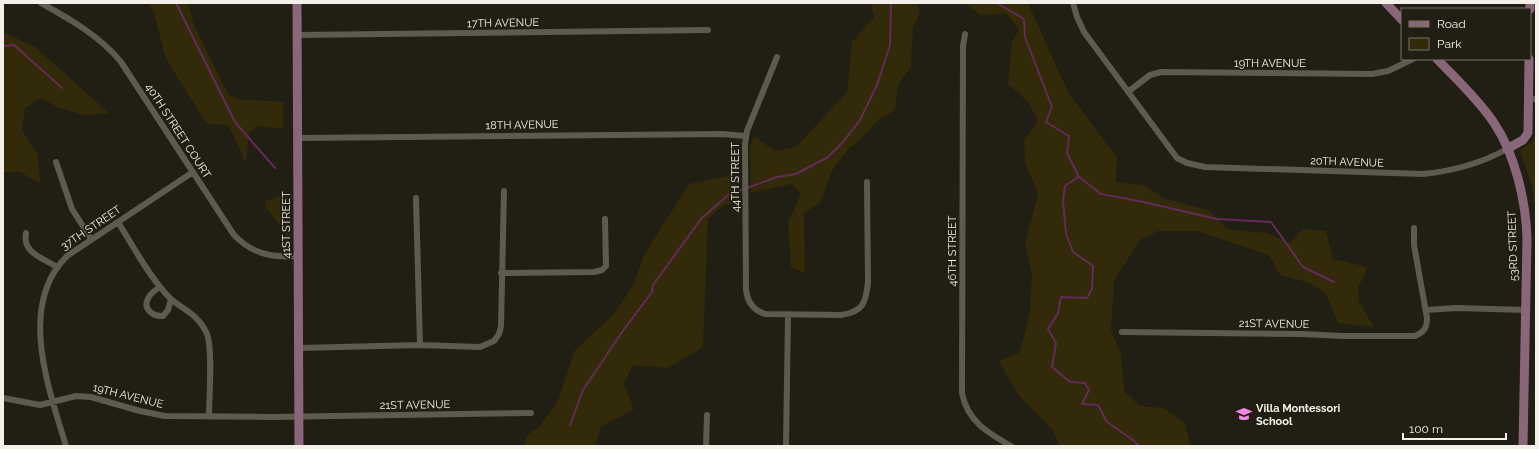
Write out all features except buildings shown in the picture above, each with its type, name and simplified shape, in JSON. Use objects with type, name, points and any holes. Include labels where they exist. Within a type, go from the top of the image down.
[{"type":"street","name":"40TH STREET COURT","points":[[41,3],[99,39],[114,53],[234,235],[245,245],[264,254],[298,256]]},
{"type":"street","name":"41ST STREET","points":[[297,3],[299,446]]},
{"type":"street","points":[[1073,3],[1077,17],[1084,32],[1129,91]]},
{"type":"street","points":[[1386,3],[1401,19]]},
{"type":"street","name":"17TH AVENUE","points":[[298,35],[708,30]]},
{"type":"street","name":"46TH STREET","points":[[965,34],[963,46],[962,393],[966,407],[979,426],[992,436],[1011,446]]},
{"type":"street","name":"44TH STREET","points":[[777,57],[745,136],[746,289],[747,299],[756,310],[765,314],[788,316]]},
{"type":"street","name":"19TH AVENUE","points":[[1129,91],[1150,75],[1160,72],[1372,74],[1388,71],[1411,60]]},
{"type":"street","name":"53RD STREET","points":[[1438,60],[1493,122],[1503,138],[1520,187],[1526,221],[1524,446]]},
{"type":"street","points":[[1507,149],[1523,140],[1528,133],[1532,99],[1529,60]]},
{"type":"street","name":"20TH AVENUE","points":[[1129,91],[1178,158],[1184,162],[1205,167],[1423,174],[1448,171],[1470,166],[1507,149]]},
{"type":"street","name":"18TH AVENUE","points":[[298,138],[722,134],[745,136]]},
{"type":"street","points":[[56,162],[72,209],[91,239]]},
{"type":"street","name":"37TH STREET","points":[[66,446],[43,362],[41,330],[42,308],[46,287],[57,267],[67,256],[193,172]]},
{"type":"street","points":[[786,446],[788,316],[850,314],[857,311],[864,303],[867,294],[868,282],[867,182]]},
{"type":"street","points":[[299,348],[420,346],[480,347],[494,341],[499,334],[501,326],[504,191]]},
{"type":"street","points":[[416,198],[420,346]]},
{"type":"street","points":[[502,273],[594,272],[605,268],[605,219]]},
{"type":"street","points":[[118,222],[160,287],[171,299],[198,319],[207,334],[210,348],[209,417]]},
{"type":"street","points":[[1414,228],[1414,245],[1426,310],[1456,308],[1526,310]]},
{"type":"street","points":[[26,233],[25,244],[35,254],[57,267]]},
{"type":"street","points":[[160,287],[154,290],[147,300],[147,308],[155,315],[163,316],[168,310],[171,299]]},
{"type":"street","name":"21ST AVENUE","points":[[1122,332],[1415,336],[1424,331],[1427,324],[1426,310]]},
{"type":"street","name":"19TH AVENUE","points":[[3,398],[40,405],[76,396],[91,397],[140,411],[165,416],[299,416]]},
{"type":"street","name":"21ST AVENUE","points":[[299,416],[531,413]]},
{"type":"street","points":[[706,446],[707,415]]},
{"type":"green space","points":[[147,3],[188,3],[194,25],[228,94],[238,99],[283,102],[283,129],[259,126],[249,132],[246,164],[229,126],[206,123],[166,59],[153,10]]},
{"type":"green space","points":[[869,3],[917,3],[920,14],[913,27],[911,67],[898,84],[895,110],[877,121],[864,136],[848,149],[832,171],[821,201],[804,214],[805,273],[791,267],[788,224],[801,193],[791,184],[751,193],[750,148],[754,136],[775,151],[796,147],[847,92],[852,42],[874,17],[871,4]]},
{"type":"green space","points":[[965,3],[1028,3],[1068,92],[1117,158],[1116,182],[1145,185],[1163,198],[1208,210],[1227,229],[1267,233],[1290,243],[1303,229],[1326,231],[1333,259],[1368,267],[1358,288],[1359,302],[1374,327],[1337,323],[1338,322],[1325,293],[1310,283],[1280,275],[1269,255],[1197,231],[1158,231],[1140,240],[1114,281],[1111,331],[1121,354],[1124,391],[1140,406],[1163,408],[1185,423],[1189,441],[1192,446],[1060,446],[1052,429],[1019,396],[999,361],[1020,352],[1030,312],[1032,274],[1025,244],[1038,194],[1025,162],[1024,140],[1038,121],[1028,102],[1008,84],[1012,43],[1019,30],[1007,14],[980,15]]},
{"type":"green space","points":[[3,32],[35,47],[109,113],[84,115],[57,107],[41,98],[25,108],[22,131],[37,153],[41,184],[20,172],[3,172]]},
{"type":"green space","points":[[1536,132],[1536,218],[1532,186],[1520,150],[1532,142]]},
{"type":"green space","points":[[732,175],[737,203],[724,205],[708,219],[703,347],[668,368],[633,365],[624,384],[634,409],[601,427],[595,446],[523,446],[528,434],[538,428],[558,401],[575,350],[613,315],[634,284],[644,255],[689,184]]},
{"type":"green space","points":[[288,194],[288,236],[265,206],[265,201]]},
{"type":"waterway","points":[[176,3],[235,122],[275,168]]},
{"type":"waterway","points":[[570,425],[583,390],[622,332],[652,292],[653,285],[701,219],[728,195],[777,177],[796,174],[828,157],[843,142],[860,120],[877,85],[890,45],[891,3]]},
{"type":"waterway","points":[[997,3],[1024,19],[1025,37],[1052,107],[1046,122],[1069,136],[1067,153],[1079,177],[1101,194],[1217,219],[1271,222],[1303,267],[1334,282]]},
{"type":"waterway","points":[[3,46],[14,45],[62,88]]},
{"type":"waterway","points":[[1078,177],[1065,186],[1063,201],[1066,234],[1073,252],[1093,266],[1092,289],[1087,298],[1061,297],[1058,313],[1048,329],[1056,343],[1052,367],[1070,382],[1085,383],[1089,390],[1082,404],[1098,405],[1107,422],[1139,446]]},
{"type":"place","name":"Villa Montessori School","points":[[1244,414]]}]
